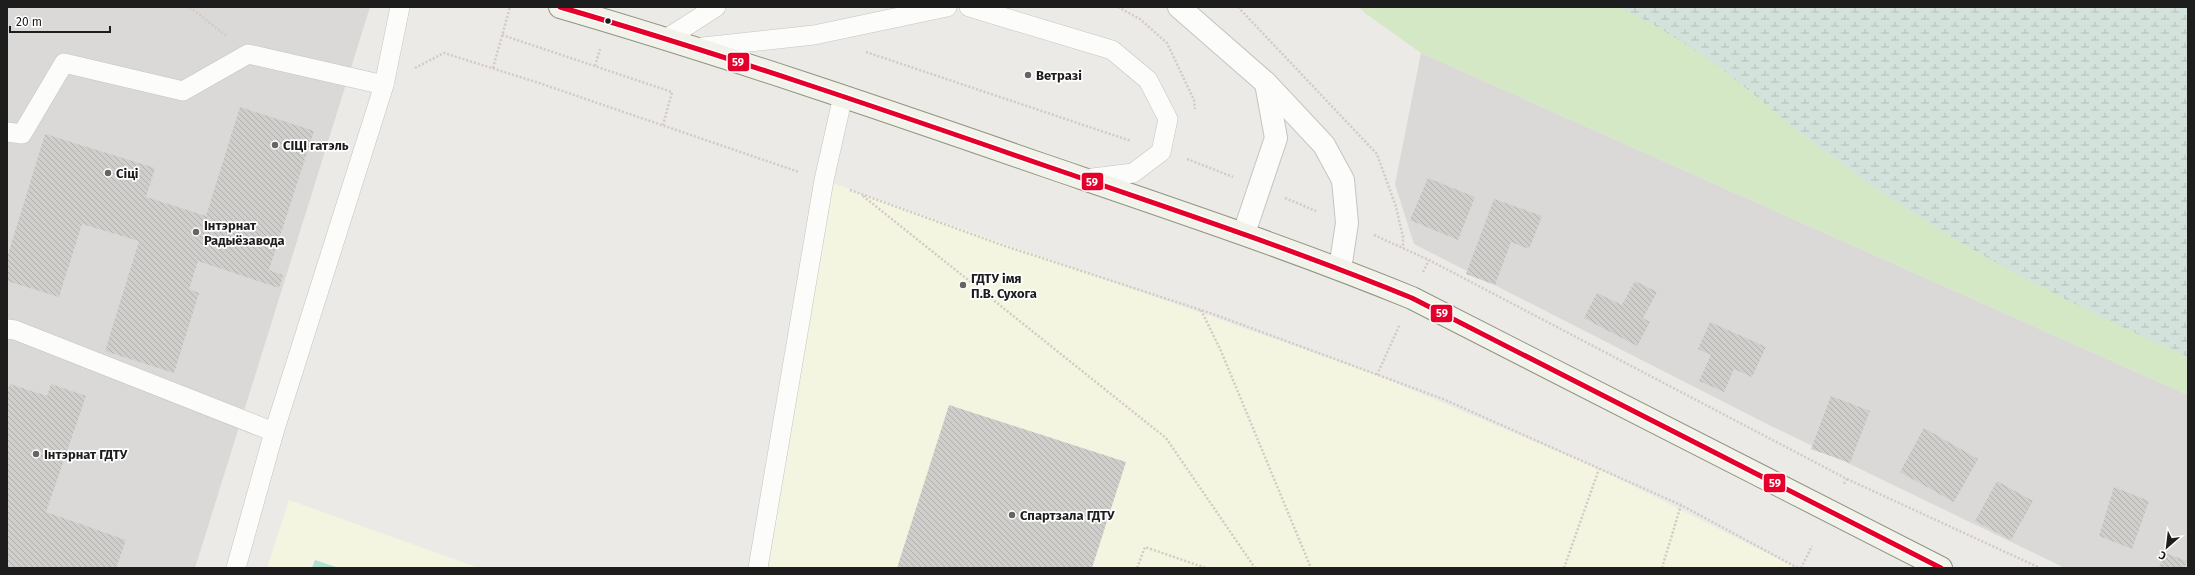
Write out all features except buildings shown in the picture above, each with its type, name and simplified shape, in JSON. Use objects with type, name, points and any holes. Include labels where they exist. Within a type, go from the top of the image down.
[{"type":"main road","points":[[560,7],[666,39],[843,96],[1244,233],[1412,298],[1931,566]]},
{"type":"street","points":[[1180,7],[1266,83],[1324,145],[1344,180],[1347,223],[1340,269]]},
{"type":"street","points":[[1244,233],[1276,138],[1266,83]]},
{"type":"lane","points":[[236,568],[274,432],[384,85],[400,7]]},
{"type":"lane","points":[[666,39],[716,7]]},
{"type":"lane","points":[[692,48],[814,35],[947,7]]},
{"type":"lane","points":[[969,7],[1112,50],[1148,80],[1168,119],[1162,152],[1133,173],[1085,179]]},
{"type":"lane","points":[[7,132],[22,134],[64,63],[183,91],[248,54],[384,85]]},
{"type":"lane","points":[[758,568],[824,180],[843,96]]},
{"type":"lane","points":[[7,329],[15,330],[274,432]]},
{"type":"path","points":[[190,7],[248,54]]},
{"type":"path","points":[[493,68],[510,7]]},
{"type":"path","points":[[502,35],[672,92],[663,126]]},
{"type":"path","points":[[384,85],[444,52],[824,180],[1002,245],[1201,310],[1443,399],[1681,505],[1798,568]]},
{"type":"path","points":[[862,194],[1166,438],[1255,568]]},
{"type":"path","points":[[1201,310],[1221,351],[1312,568]]},
{"type":"path","points":[[1564,568],[1599,469]]},
{"type":"path","points":[[1847,479],[2040,568]]},
{"type":"path","points":[[1662,568],[1681,505]]},
{"type":"path","points":[[1801,568],[1812,546]]},
{"type":"path","points":[[1137,568],[1145,547],[1206,568]]},
{"type":"shaded area","points":[[7,7],[370,7],[195,568],[7,568]]},
{"type":"shaded area","points":[[1421,53],[2188,395],[2188,568],[2065,568],[1769,425],[1414,244],[1395,184]]},
{"type":"shaded area","name":"ГДТУ імя П.В. Сухога","points":[[824,180],[1377,375],[1599,469],[1797,568],[758,568]]},
{"type":"shaded area","points":[[289,500],[479,568],[267,568]]},
{"type":"green space","points":[[1359,7],[2188,7],[2188,395],[1421,53],[1365,13]]},
{"type":"green space","points":[[1619,7],[2188,7],[2188,357],[2096,315],[2051,292],[1962,243],[1919,217],[1819,148],[1723,70],[1706,58],[1664,31]]},
{"type":"green space","points":[[315,560],[339,568],[312,568]]},
{"type":"transit line","name":"59","points":[[560,7],[743,64],[925,124],[1230,229],[1412,298],[1941,568]]},
{"type":"place","name":"Ветразі","points":[[1028,75]]},
{"type":"place","name":"СІЦІ гатэль","points":[[275,145]]},
{"type":"place","name":"Сіці","points":[[108,173]]},
{"type":"place","name":"Інтэрнат Радыёзавода","points":[[196,232]]},
{"type":"place","name":"ГДТУ імя П.В. Сухога","points":[[963,285]]},
{"type":"place","name":"Інтэрнат ГДТУ","points":[[36,454]]},
{"type":"place","name":"Спартзала ГДТУ","points":[[1012,515]]}]
